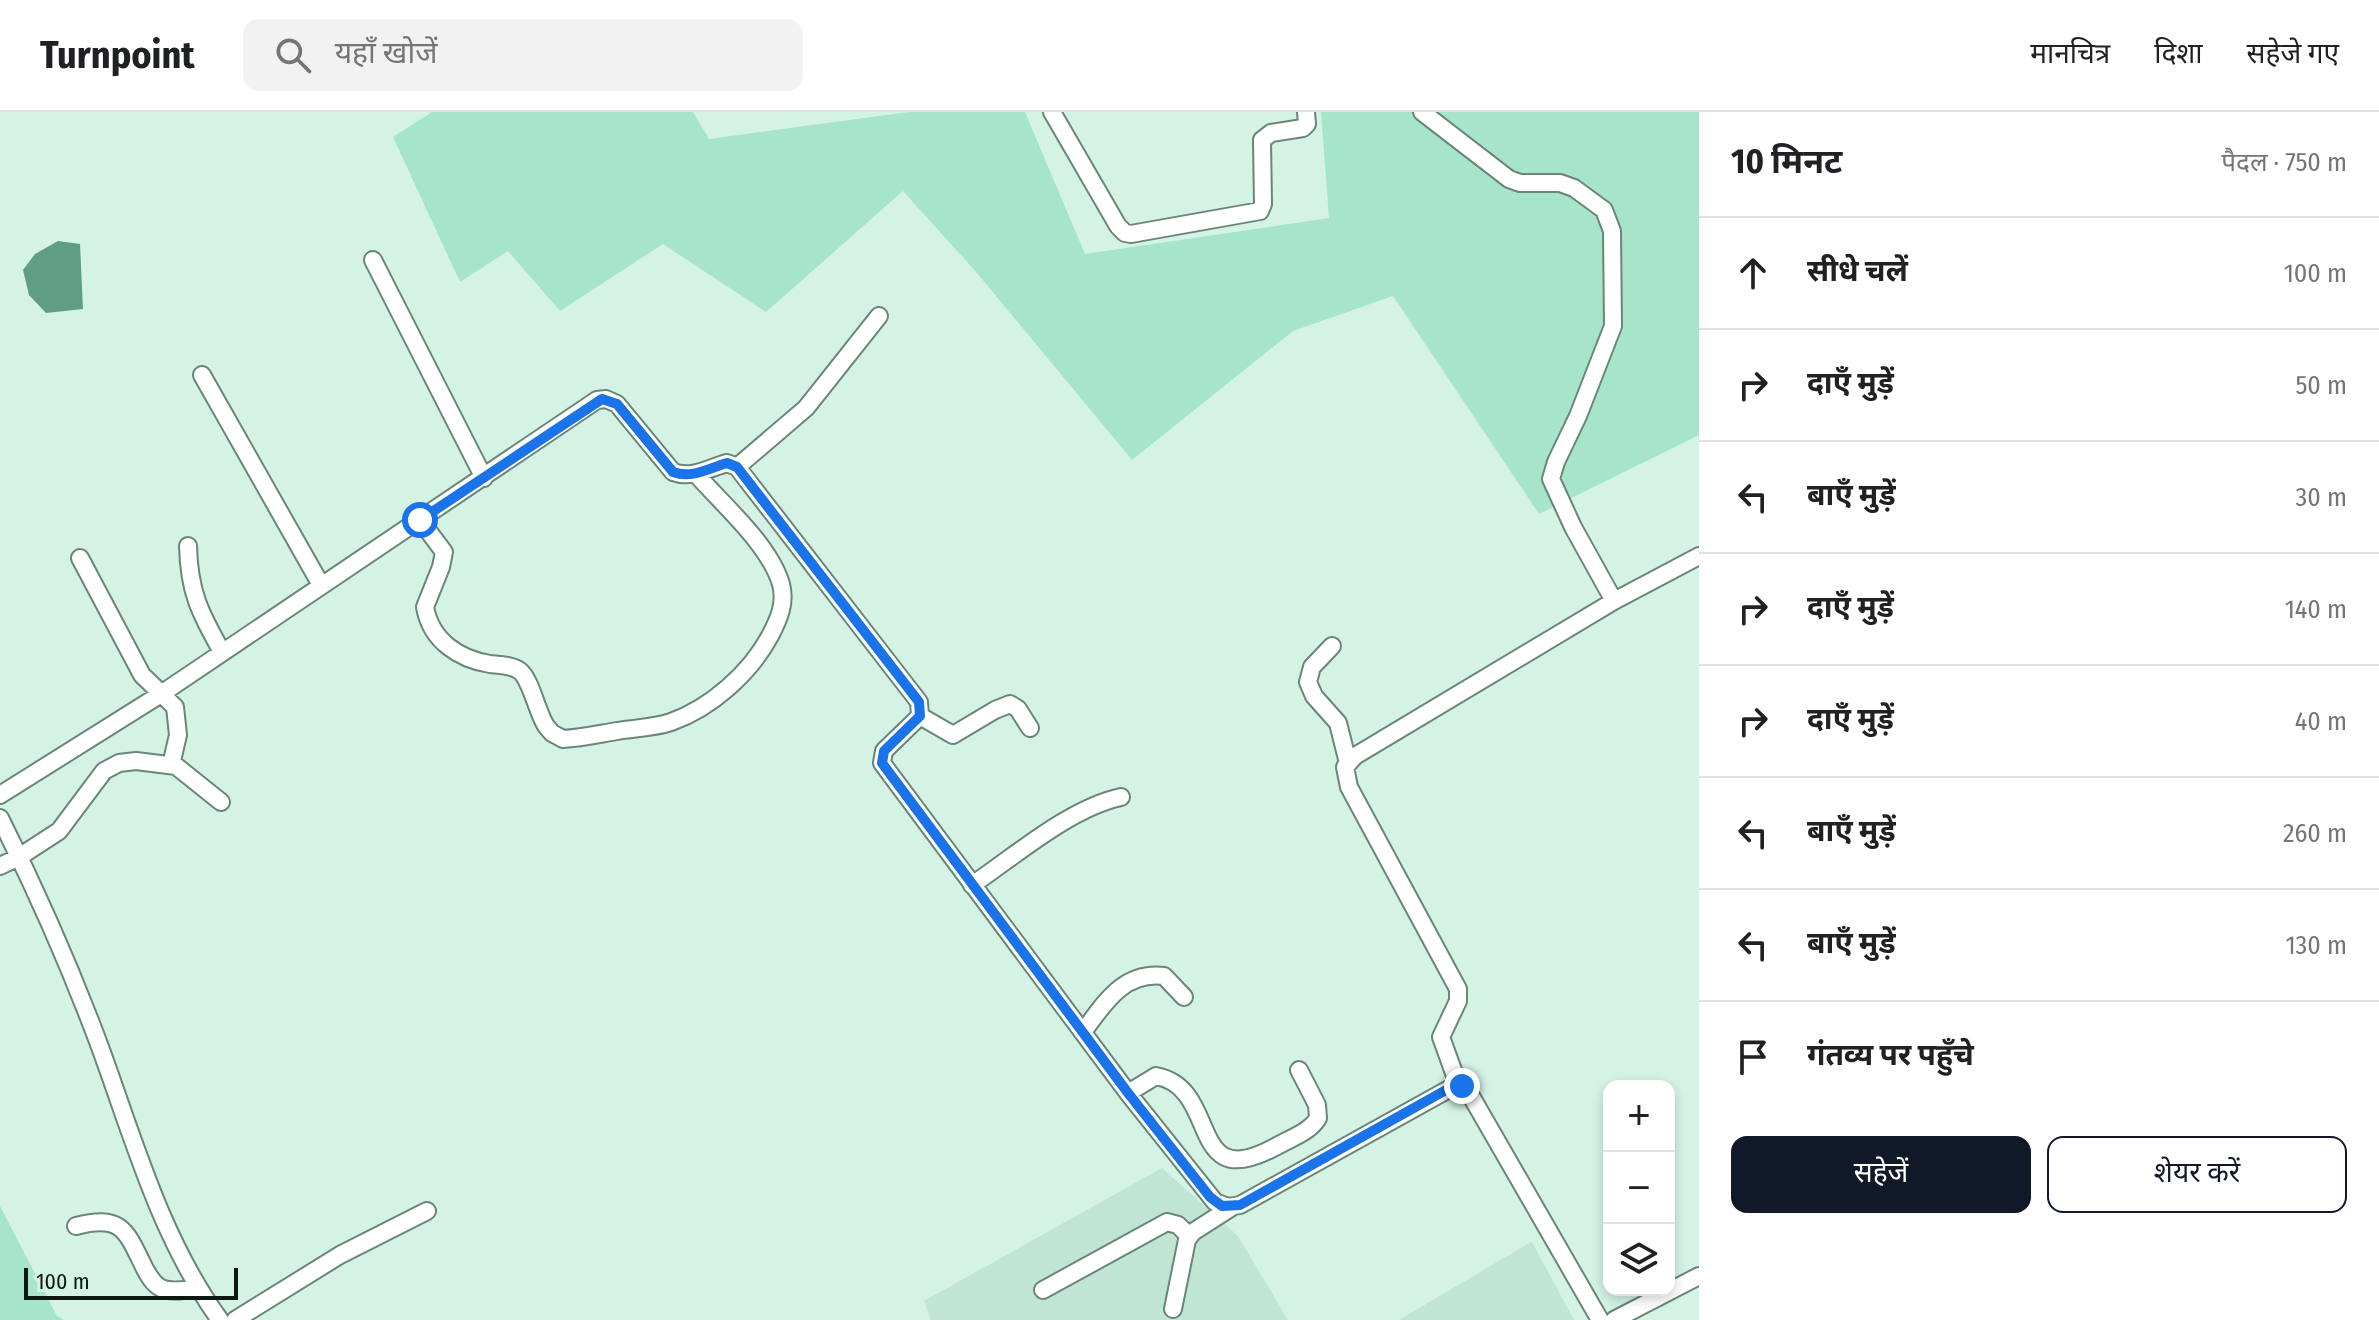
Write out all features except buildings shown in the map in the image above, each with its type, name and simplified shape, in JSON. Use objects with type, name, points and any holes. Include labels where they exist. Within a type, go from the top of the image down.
[{"type":"street","points":[[1052,112],[1119,228],[1131,234],[1260,211],[1263,204],[1262,140],[1271,133],[1303,128],[1307,124],[1306,112]]},
{"type":"street","points":[[1422,112],[1509,179],[1520,183],[1567,185],[1594,201],[1609,219],[1613,246],[1613,326],[1551,479],[1573,527],[1614,601]]},
{"type":"street","points":[[373,260],[484,478]]},
{"type":"street","points":[[737,467],[806,408],[879,316]]},
{"type":"street","points":[[202,375],[321,585]]},
{"type":"street","points":[[0,795],[161,694],[597,400],[606,399],[617,404],[668,468],[678,474],[696,474],[727,463],[737,467],[919,702],[920,716],[884,751],[882,763],[1128,1093],[1210,1197],[1222,1206],[1232,1207]]},
{"type":"street","points":[[420,520],[444,552],[425,607],[432,625],[448,648],[472,661],[514,667],[522,672],[546,726],[563,739],[664,724],[693,711],[727,689],[743,674],[765,645],[783,603],[780,582],[765,552],[696,474]]},
{"type":"street","points":[[188,546],[196,604],[222,652]]},
{"type":"street","points":[[1348,763],[1614,601],[1699,556]]},
{"type":"street","points":[[80,558],[145,680],[173,703],[177,718],[176,747],[171,765]]},
{"type":"street","points":[[1332,646],[1312,667],[1308,682],[1314,696],[1338,723],[1348,763],[1345,774],[1349,787],[1458,989],[1458,1001],[1441,1037],[1458,1084],[1471,1096],[1600,1320]]},
{"type":"street","points":[[920,716],[953,735],[1010,704],[1018,709],[1030,728]]},
{"type":"street","points":[[0,866],[59,831],[104,771],[119,763],[136,761],[171,765],[221,802]]},
{"type":"street","points":[[972,885],[1081,811],[1121,797]]},
{"type":"street","points":[[0,818],[89,1019],[179,1255],[220,1320]]},
{"type":"street","points":[[1083,1032],[1108,999],[1128,981],[1164,976],[1184,997]]},
{"type":"street","points":[[1128,1093],[1150,1078],[1166,1079],[1185,1091],[1192,1100],[1207,1137],[1220,1154],[1233,1160],[1248,1160],[1307,1130],[1318,1118],[1317,1105],[1299,1070]]},
{"type":"street","points":[[1173,1309],[1184,1245],[1189,1236],[1232,1207],[1458,1084]]},
{"type":"street","points":[[235,1320],[340,1255],[427,1211]]},
{"type":"street","points":[[76,1226],[102,1221],[115,1224],[126,1233],[148,1275],[157,1285],[168,1290],[198,1289]]},
{"type":"street","points":[[1043,1290],[1167,1222],[1178,1225],[1189,1236]]},
{"type":"street","points":[[1614,1320],[1699,1276]]},
{"type":"shaded area","points":[[432,112],[693,112],[709,139],[909,112],[1025,112],[1085,254],[1329,218],[1321,112],[1699,112],[1699,435],[1539,514],[1393,296],[1293,331],[1132,460],[977,273],[903,191],[766,312],[663,244],[560,311],[508,251],[460,282],[393,137]]},
{"type":"shaded area","points":[[58,241],[80,244],[83,309],[46,313],[29,295],[23,270],[35,254]]},
{"type":"shaded area","points":[[1162,1168],[1238,1236],[1288,1320],[931,1320],[924,1301]]},
{"type":"shaded area","points":[[0,1206],[57,1316],[64,1320],[0,1320]]},
{"type":"shaded area","points":[[1531,1242],[1574,1320],[1399,1320]]},
{"type":"route","points":[[420,520],[602,399],[617,404],[673,472],[696,474],[727,463],[737,467],[919,702],[920,716],[884,751],[882,763],[1128,1093],[1210,1197],[1222,1206],[1240,1205],[1455,1085],[1462,1086]]}]
